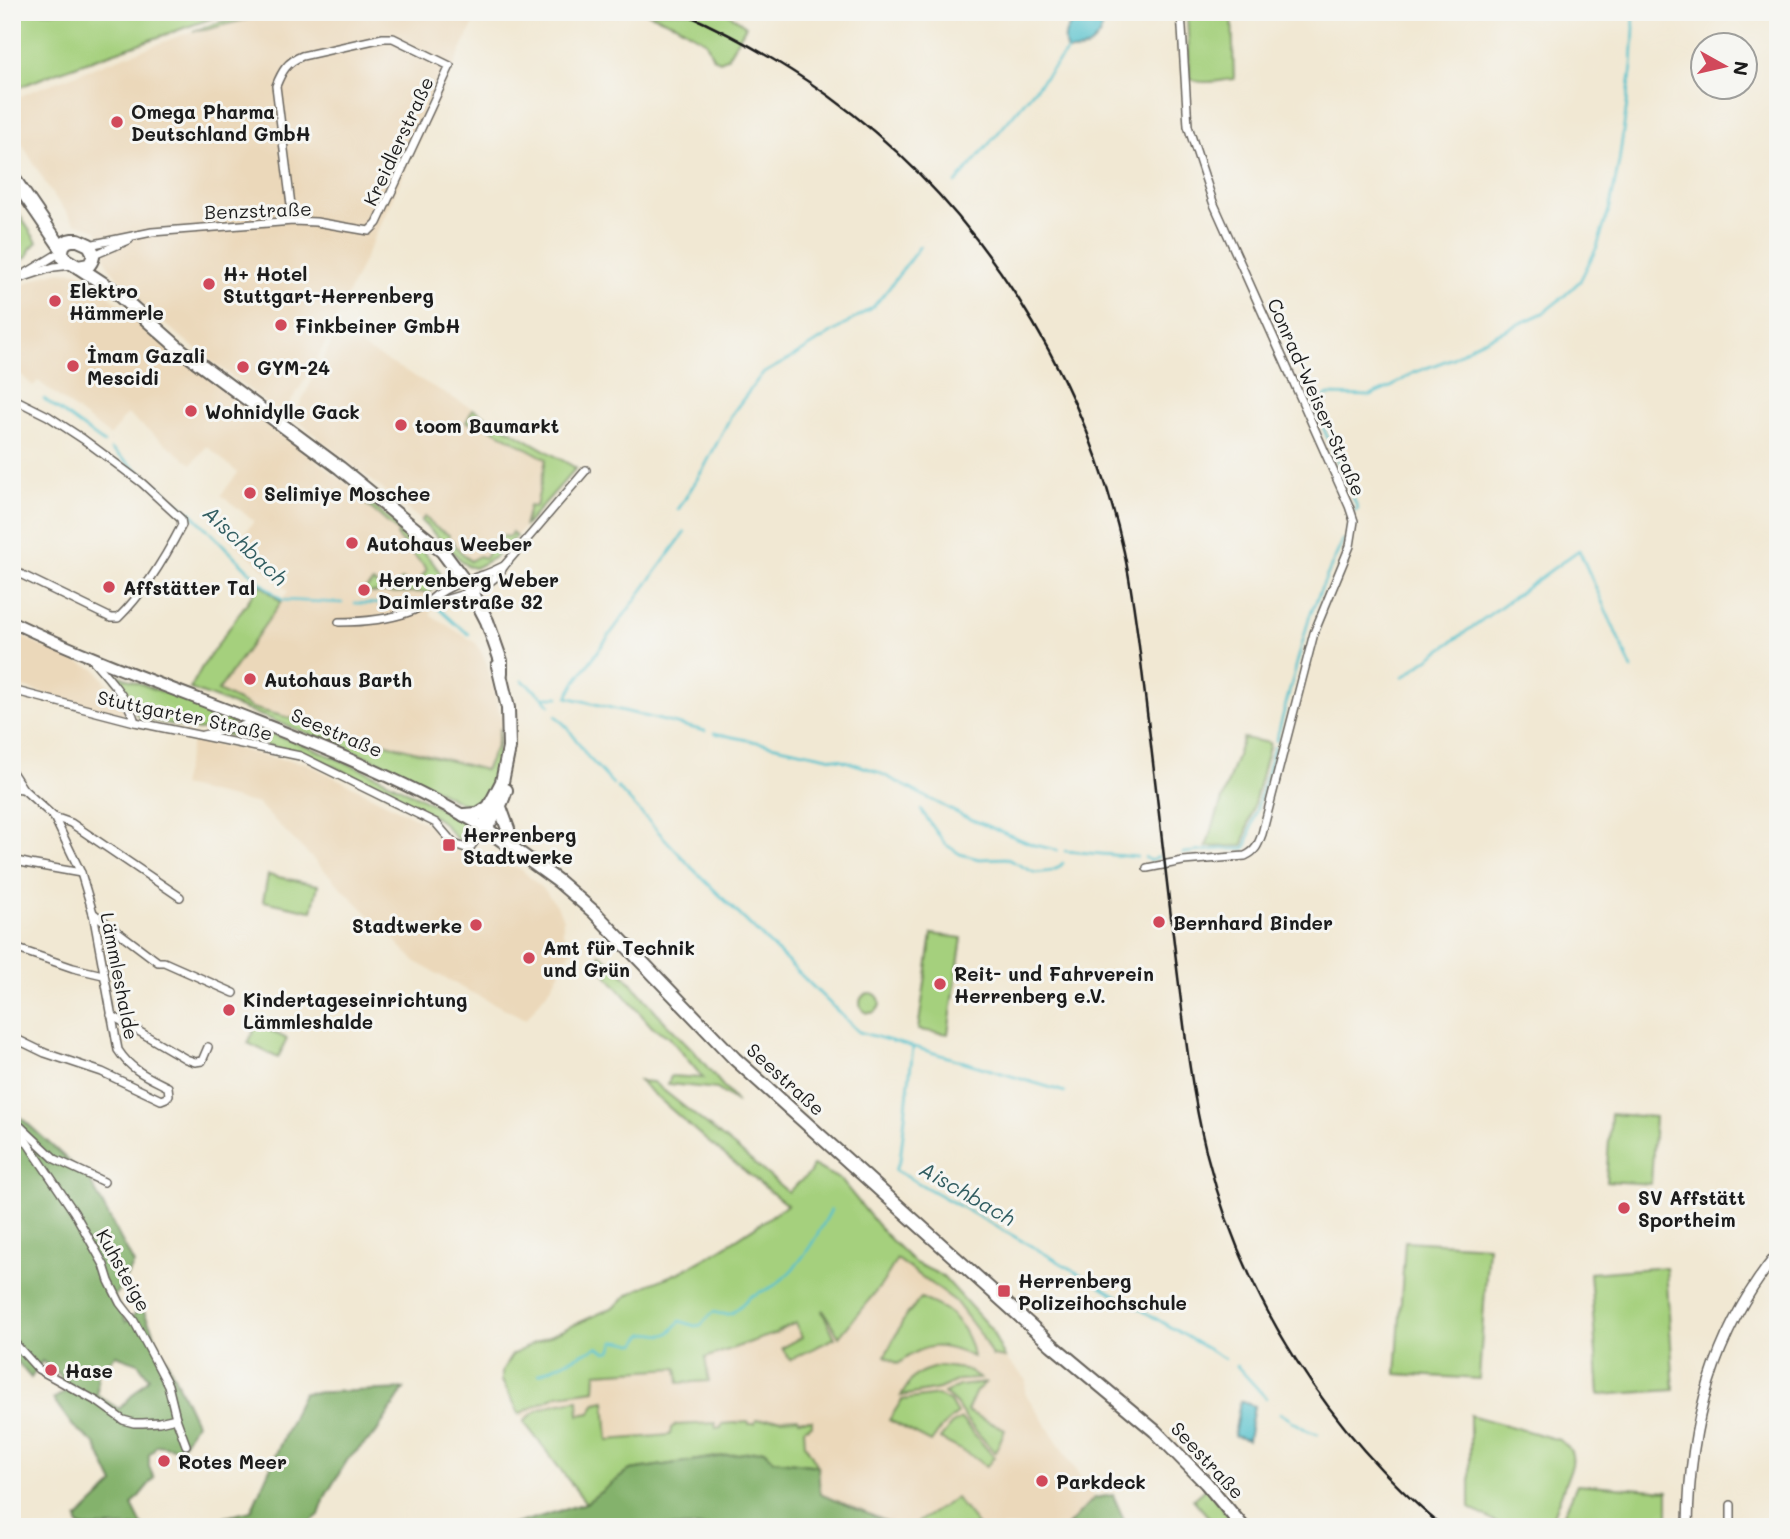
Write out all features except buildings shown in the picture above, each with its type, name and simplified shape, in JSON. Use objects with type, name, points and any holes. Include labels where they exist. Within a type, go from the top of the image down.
[{"type":"main road","points":[[12,176],[62,250],[63,258],[113,290],[181,350],[340,468],[442,551],[486,621],[501,661],[510,729],[507,760],[495,807],[485,828]]},
{"type":"main road","points":[[36,210],[89,250],[113,290]]},
{"type":"main road","points":[[62,250],[68,241],[89,250]]},
{"type":"main road","points":[[76,266],[89,265],[89,250]]},
{"type":"main road","name":"Seestraße","points":[[12,622],[91,657],[262,722],[384,773],[464,815],[510,845],[594,912],[745,1068],[1052,1345],[1155,1431],[1206,1483],[1243,1527]]},
{"type":"main road","points":[[464,815],[478,814],[495,807]]},
{"type":"main road","points":[[495,807],[508,829],[510,845]]},
{"type":"street","name":"Conrad-Weiser-Straße","points":[[1147,867],[1245,856],[1257,847],[1314,634],[1350,546],[1354,521],[1213,202],[1202,171],[1188,126],[1181,12]]},
{"type":"street","name":"Kreidlerstraße","points":[[293,221],[276,86],[280,75],[286,65],[302,56],[393,38],[450,66],[374,228]]},
{"type":"street","name":"Benzstraße","points":[[89,250],[165,230],[293,221],[369,230],[374,228]]},
{"type":"street","points":[[12,281],[62,250]]},
{"type":"street","points":[[12,281],[54,267],[76,266]]},
{"type":"street","points":[[12,398],[55,420],[142,483],[181,519],[182,525],[169,550],[141,591],[118,618],[111,618],[12,570]]},
{"type":"street","points":[[339,622],[384,619],[427,604],[433,597],[464,587],[489,583],[586,470]]},
{"type":"street","name":"Seestraße","points":[[91,657],[132,713],[135,722]]},
{"type":"street","name":"Stuttgarter Straße","points":[[12,690],[135,722],[300,756],[436,823],[454,844],[469,849],[485,828]]},
{"type":"street","name":"Seestraße","points":[[202,736],[262,722]]},
{"type":"street","name":"Lämmleshalde","points":[[12,772],[23,789],[54,817],[81,873],[93,913],[118,1050],[137,1072],[167,1087],[169,1095],[161,1100],[102,1072],[45,1054],[12,1037]]},
{"type":"street","points":[[12,788],[23,789]]},
{"type":"street","points":[[54,817],[71,823],[180,897]]},
{"type":"street","points":[[12,860],[81,873]]},
{"type":"street","points":[[93,913],[158,962],[164,962],[234,993]]},
{"type":"street","points":[[12,947],[73,968],[103,975]]},
{"type":"street","points":[[111,1015],[195,1062],[202,1061],[208,1047]]},
{"type":"street","points":[[12,1120],[55,1158],[104,1182]]},
{"type":"street","name":"Kuhsteige","points":[[12,1120],[74,1212],[104,1265],[120,1303],[134,1321],[168,1385],[186,1445]]},
{"type":"street","points":[[1688,1527],[1693,1446],[1708,1383],[1737,1316],[1778,1253]]},
{"type":"street","points":[[12,1340],[46,1375],[75,1388],[123,1420],[143,1423],[176,1418]]},
{"type":"street","points":[[1731,1506],[1731,1527]]},
{"type":"shaded area","points":[[274,12],[479,12],[328,337],[310,372],[282,415],[151,312],[118,278],[108,266],[97,230],[75,223],[52,194],[12,127],[12,105],[16,98],[193,31]]},
{"type":"shaded area","points":[[60,271],[81,272],[213,382],[359,493],[408,537],[440,572],[439,580],[431,592],[431,615],[477,644],[487,664],[502,722],[496,747],[485,770],[252,708],[217,691],[288,591],[236,544],[254,521],[221,495],[238,473],[207,446],[192,464],[127,414],[110,436],[38,381],[33,386],[12,366],[12,290],[44,275]]},
{"type":"shaded area","points":[[337,333],[576,468],[504,550],[483,565],[475,568],[467,566],[423,522],[293,417]]},
{"type":"shaded area","points":[[12,631],[97,670],[125,708],[123,715],[12,683]]},
{"type":"shaded area","points":[[192,742],[306,763],[435,828],[447,842],[460,851],[475,857],[493,857],[522,870],[557,906],[563,919],[563,933],[572,949],[551,987],[526,1019],[416,962],[258,804],[181,786]]},
{"type":"shaded area","points":[[897,1259],[955,1301],[981,1335],[992,1356],[1005,1358],[1026,1379],[1025,1393],[1094,1498],[1067,1527],[900,1527],[820,1494],[818,1466],[774,1460],[630,1470],[586,1503],[530,1431],[502,1381],[502,1371],[512,1355],[532,1344]]},
{"type":"green space","points":[[12,12],[230,12],[12,90]]},
{"type":"green space","points":[[250,12],[274,12],[193,31]]},
{"type":"green space","points":[[645,12],[726,12],[746,26],[727,58],[720,61],[713,58],[706,42],[675,24]]},
{"type":"green space","points":[[1187,12],[1232,12],[1234,79],[1206,82],[1190,78]]},
{"type":"green space","points":[[12,203],[37,242],[30,249],[28,256],[12,266]]},
{"type":"green space","points":[[473,409],[576,468],[524,527],[529,506],[536,507],[546,459],[490,428],[466,422]]},
{"type":"green space","points":[[359,493],[412,540],[440,572],[439,580],[431,592],[361,593],[373,582],[383,588],[387,584],[394,587],[402,580],[415,587],[427,569],[397,537],[398,532],[358,497]]},
{"type":"green space","points":[[425,517],[449,535],[454,545],[470,561],[479,556],[485,558],[498,535],[509,537],[512,532],[516,537],[494,558],[475,568],[467,566],[421,521]]},
{"type":"green space","points":[[260,584],[281,602],[218,691],[252,708],[485,770],[496,747],[500,728],[495,781],[481,807],[461,803],[396,768],[190,689],[202,667]]},
{"type":"green space","points":[[109,672],[243,722],[199,730],[144,719],[138,716]]},
{"type":"green space","points":[[255,728],[312,748],[437,806],[466,824],[466,838],[457,839],[435,817],[317,758],[222,734]]},
{"type":"green space","points":[[1243,738],[1270,743],[1243,846],[1206,847]]},
{"type":"green space","points":[[268,875],[318,885],[312,911],[263,901]]},
{"type":"green space","name":"Reit- und Fahrverein Herrenberg e.V.","points":[[932,934],[962,938],[948,1034],[918,1030]]},
{"type":"green space","points":[[600,954],[619,969],[737,1103],[717,1089],[668,1084],[671,1076],[703,1078],[669,1037],[652,1027],[596,963]]},
{"type":"green space","points":[[870,993],[877,996],[880,1003],[877,1010],[870,1013],[863,1010],[860,1003],[863,996]]},
{"type":"green space","points":[[257,1024],[287,1039],[278,1058],[248,1043]]},
{"type":"green space","points":[[639,1081],[653,1082],[788,1192],[810,1173],[813,1165],[841,1180],[884,1233],[915,1263],[943,1276],[991,1329],[1005,1358],[992,1356],[981,1335],[955,1301],[897,1259],[882,1284],[839,1337],[823,1310],[835,1338],[790,1360],[782,1348],[802,1337],[795,1323],[774,1334],[705,1358],[709,1381],[679,1383],[677,1368],[596,1373],[595,1390],[558,1395],[519,1414],[502,1381],[502,1371],[512,1355],[616,1306],[638,1289],[696,1264],[787,1205],[706,1140]]},
{"type":"green space","points":[[12,1106],[18,1115],[89,1179],[134,1264],[114,1297],[126,1322],[142,1308],[196,1423],[180,1449],[157,1445],[149,1455],[149,1467],[154,1478],[132,1505],[143,1527],[79,1527],[77,1519],[114,1484],[95,1444],[73,1426],[53,1399],[65,1392],[60,1375],[42,1361],[31,1378],[12,1356]],"holes":[[[116,1355],[138,1363],[149,1378],[119,1409],[97,1395],[98,1372]]]},
{"type":"green space","points":[[1611,1114],[1655,1117],[1651,1184],[1606,1181]]},
{"type":"green space","points":[[1405,1241],[1488,1246],[1479,1379],[1396,1374]]},
{"type":"green space","points":[[1666,1267],[1674,1390],[1599,1395],[1590,1273]]},
{"type":"green space","points":[[921,1298],[944,1309],[957,1320],[968,1338],[973,1357],[943,1347],[917,1351],[898,1364],[885,1356],[905,1317]]},
{"type":"green space","points":[[940,1366],[965,1369],[980,1379],[959,1380],[939,1389],[901,1396],[916,1375]]},
{"type":"green space","points":[[985,1383],[976,1391],[967,1411],[1005,1430],[995,1453],[944,1393],[959,1386]]},
{"type":"green space","points":[[404,1389],[376,1433],[348,1459],[326,1495],[319,1515],[304,1527],[220,1527],[218,1519],[251,1511],[303,1393]]},
{"type":"green space","points":[[938,1395],[950,1402],[957,1414],[941,1428],[931,1442],[889,1420],[902,1400]]},
{"type":"green space","points":[[578,1400],[579,1415],[590,1413],[596,1403],[605,1401],[608,1440],[670,1435],[671,1428],[676,1425],[715,1423],[716,1429],[721,1428],[722,1424],[755,1424],[756,1420],[812,1420],[812,1425],[804,1429],[805,1444],[818,1466],[774,1460],[764,1450],[630,1470],[586,1503],[524,1422],[542,1409]]},
{"type":"green space","points":[[1470,1415],[1559,1440],[1570,1450],[1572,1465],[1549,1527],[1504,1527],[1470,1508]]},
{"type":"green space","points":[[961,1419],[994,1457],[986,1467],[978,1459],[940,1439],[951,1425]]},
{"type":"green space","points":[[764,1450],[774,1460],[818,1466],[820,1494],[900,1527],[505,1527],[586,1503],[630,1470]]},
{"type":"green space","points":[[1577,1484],[1668,1491],[1668,1527],[1558,1527]]},
{"type":"green space","points":[[1206,1488],[1238,1527],[1217,1527],[1193,1499]]},
{"type":"green space","points":[[1113,1495],[1127,1527],[1067,1527],[1094,1498]]},
{"type":"green space","points":[[956,1498],[979,1527],[910,1527]]},
{"type":"water","points":[[1094,15],[1102,24],[1096,40],[1086,48],[1067,51],[1065,37],[1070,26],[1080,18]]},
{"type":"water","points":[[1240,1401],[1254,1406],[1248,1440],[1234,1436]]},
{"type":"waterway","points":[[1098,16],[1102,12]]},
{"type":"waterway","points":[[1355,511],[1358,509],[1317,412],[1321,399],[1328,395],[1370,396],[1393,386],[1413,373],[1453,358],[1475,344],[1543,313],[1580,281],[1597,247],[1610,207],[1619,162],[1632,66],[1633,12]]},
{"type":"waterway","points":[[956,183],[1067,51]]},
{"type":"waterway","points":[[678,510],[732,414],[762,374],[873,307],[920,246]]},
{"type":"waterway","name":"Aischbach","points":[[44,399],[104,443]]},
{"type":"waterway","name":"Aischbach","points":[[111,449],[167,494]]},
{"type":"waterway","name":"Aischbach","points":[[175,501],[282,600],[342,603]]},
{"type":"waterway","points":[[685,532],[567,697],[705,731]]},
{"type":"waterway","points":[[1276,741],[1309,618],[1343,540]]},
{"type":"waterway","points":[[1403,677],[1579,550],[1632,669]]},
{"type":"waterway","name":"Aischbach","points":[[355,603],[384,604]]},
{"type":"waterway","name":"Aischbach","points":[[439,609],[469,634]]},
{"type":"waterway","name":"Aischbach","points":[[522,680],[550,705]]},
{"type":"waterway","points":[[545,697],[559,697]]},
{"type":"waterway","name":"Aischbach","points":[[556,716],[613,784]]},
{"type":"waterway","points":[[714,733],[842,760],[876,771],[963,816],[1034,845],[1057,850]]},
{"type":"waterway","points":[[1183,853],[1246,847],[1274,747]]},
{"type":"waterway","name":"Aischbach","points":[[617,787],[693,869],[859,1032],[913,1047],[900,1160],[895,1170],[1225,1359]]},
{"type":"waterway","points":[[921,810],[945,844],[960,854],[979,859],[1006,858],[1035,873],[1051,871],[1063,863]]},
{"type":"waterway","points":[[1065,851],[1137,857]]},
{"type":"waterway","points":[[1145,857],[1150,861],[1158,857]]},
{"type":"waterway","points":[[914,1047],[1065,1092]]},
{"type":"waterway","points":[[539,1374],[597,1347],[606,1352],[611,1351],[615,1341],[636,1344],[643,1334],[666,1334],[680,1321],[695,1326],[701,1325],[713,1312],[734,1312],[750,1297],[775,1285],[793,1269],[814,1241],[831,1210]]},
{"type":"waterway","points":[[1237,1366],[1266,1398]]},
{"type":"waterway","points":[[1280,1413],[1308,1431],[1318,1434]]},
{"type":"railway","points":[[681,12],[739,40],[794,72],[829,96],[883,140],[933,188],[978,241],[1018,298],[1053,358],[1082,421],[1106,485],[1124,552],[1138,636],[1188,1058],[1201,1131],[1223,1208],[1267,1311],[1328,1406],[1363,1449],[1402,1490],[1443,1527]]},
{"type":"place","name":"Omega Pharma Deutschland GmbH","points":[[117,122]]},
{"type":"place","name":"H+ Hotel Stuttgart-Herrenberg","points":[[209,284]]},
{"type":"place","name":"Elektro Hämmerle","points":[[55,301]]},
{"type":"place","name":"Finkbeiner GmbH","points":[[281,325]]},
{"type":"place","name":"İmam Gazali Mescidi","points":[[73,366]]},
{"type":"place","name":"GYM-24","points":[[243,367]]},
{"type":"place","name":"Wohnidylle Gack","points":[[191,411]]},
{"type":"place","name":"toom Baumarkt","points":[[401,425]]},
{"type":"place","name":"Selimiye Moschee","points":[[250,493]]},
{"type":"place","name":"Autohaus Weeber","points":[[352,543]]},
{"type":"place","name":"Affstätter Tal","points":[[109,587]]},
{"type":"place","name":"Herrenberg Weber Daimlerstraße 32","points":[[364,590]]},
{"type":"place","name":"Autohaus Barth","points":[[250,679]]},
{"type":"place","name":"Herrenberg Stadtwerke","points":[[449,845]]},
{"type":"place","name":"Bernhard Binder","points":[[1159,922]]},
{"type":"place","name":"Stadtwerke","points":[[476,925]]},
{"type":"place","name":"Amt für Technik und Grün","points":[[529,958]]},
{"type":"place","name":"Reit- und Fahrverein Herrenberg e.V.","points":[[940,984]]},
{"type":"place","name":"Kindertageseinrichtung Lämmleshalde","points":[[229,1010]]},
{"type":"place","name":"SV Affstätt Sportheim","points":[[1624,1208]]},
{"type":"place","name":"Herrenberg Polizeihochschule","points":[[1004,1291]]},
{"type":"place","name":"Hase","points":[[51,1370]]},
{"type":"place","name":"Rotes Meer","points":[[164,1461]]},
{"type":"place","name":"Parkdeck","points":[[1042,1481]]}]
